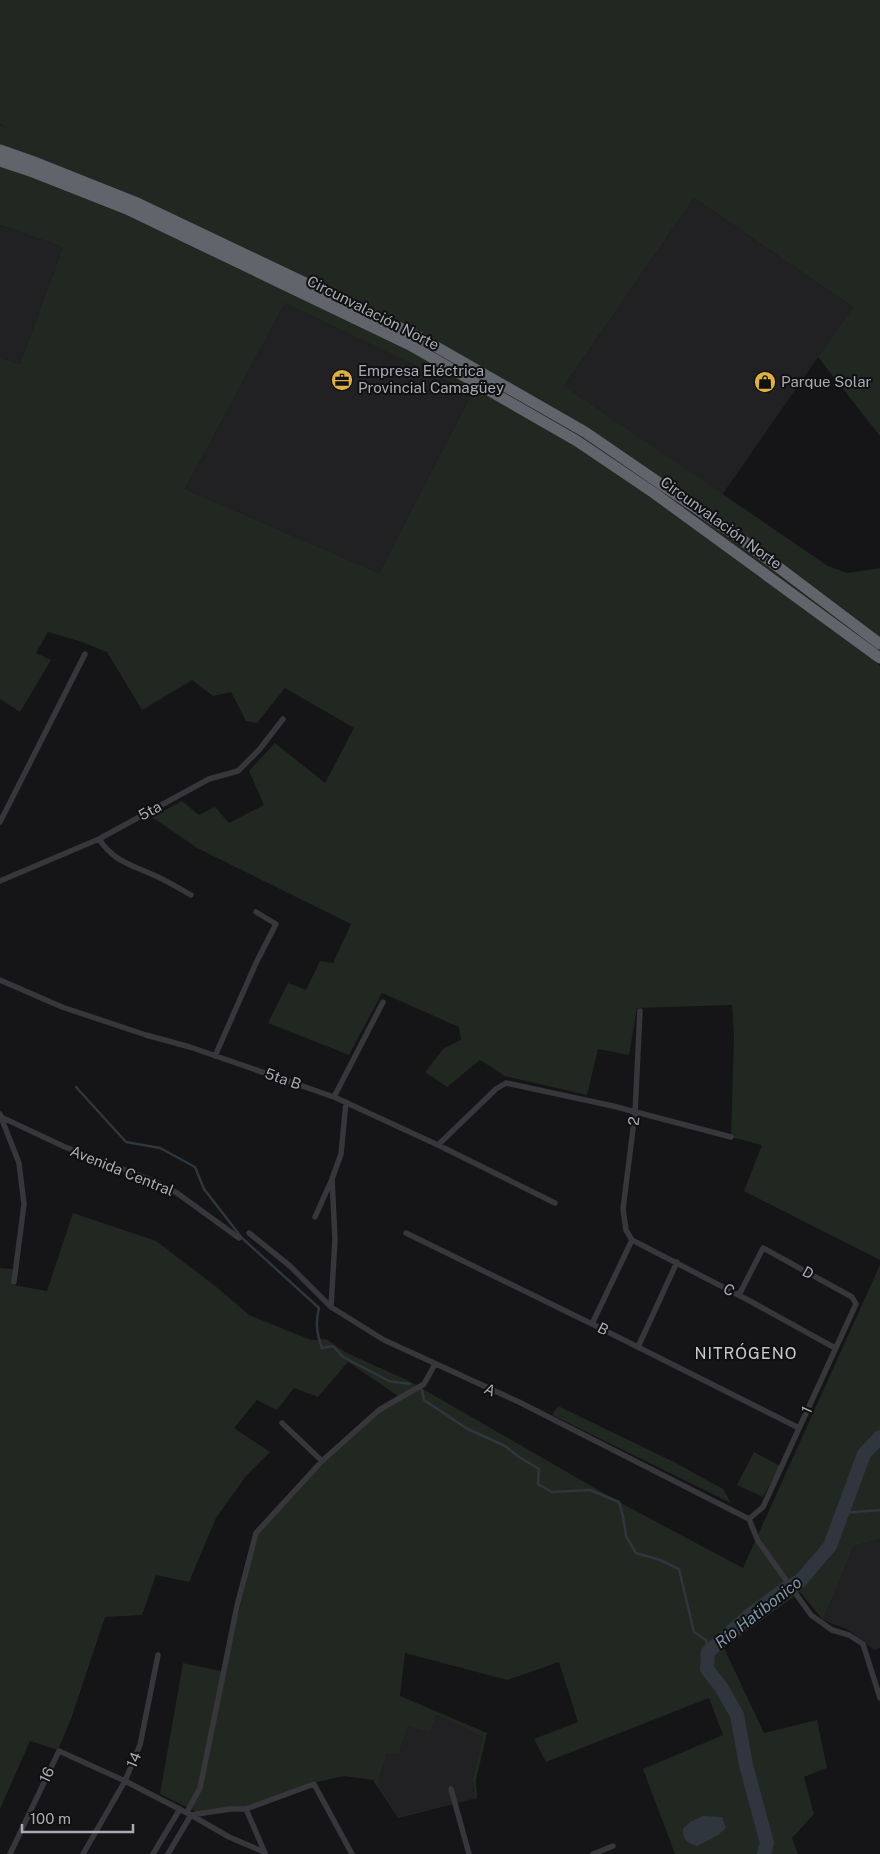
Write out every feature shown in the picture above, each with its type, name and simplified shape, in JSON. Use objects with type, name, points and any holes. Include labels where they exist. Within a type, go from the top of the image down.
[{"type":"highway","name":"Circunvalación Norte","points":[[0,150],[135,202],[419,337],[585,432],[741,539],[880,644]]},
{"type":"highway","name":"Circunvalación Norte","points":[[0,161],[129,210],[410,345],[584,446],[654,493],[880,658]]},
{"type":"street","points":[[0,822],[85,654]]},
{"type":"street","name":"5ta","points":[[0,881],[99,839],[209,779],[238,771],[258,750],[282,719]]},
{"type":"street","points":[[99,839],[104,847],[118,860],[190,895]]},
{"type":"street","points":[[215,1056],[256,963],[276,924],[256,912]]},
{"type":"street","name":"5ta B","points":[[0,980],[62,1007],[215,1056],[334,1097],[438,1145],[555,1203]]},
{"type":"street","points":[[334,1097],[383,1002]]},
{"type":"street","name":"2","points":[[632,1240],[626,1230],[623,1209],[635,1112],[640,1011]]},
{"type":"street","points":[[438,1145],[496,1089],[506,1083],[605,1104],[731,1137]]},
{"type":"street","points":[[315,1217],[341,1154],[346,1102]]},
{"type":"street","points":[[1,1116],[3,1127],[18,1163],[24,1204],[14,1282]]},
{"type":"street","name":"Avenida Central","points":[[1,1116],[65,1147],[154,1181],[178,1193],[239,1238]]},
{"type":"street","points":[[331,1307],[335,1240],[332,1179]]},
{"type":"street","name":"A","points":[[249,1233],[290,1266],[331,1307],[384,1340],[519,1402],[749,1520]]},
{"type":"street","name":"B","points":[[406,1233],[799,1428]]},
{"type":"street","points":[[592,1324],[632,1240]]},
{"type":"street","name":"C","points":[[632,1240],[677,1262],[835,1348]]},
{"type":"street","name":"D","points":[[739,1295],[764,1248],[852,1297]]},
{"type":"street","points":[[638,1347],[677,1262]]},
{"type":"street","name":"1","points":[[749,1520],[763,1507],[856,1304],[852,1297]]},
{"type":"street","points":[[168,1854],[200,1788],[237,1606],[256,1534],[322,1461],[379,1410],[424,1384],[436,1364]]},
{"type":"street","points":[[282,1423],[322,1461]]},
{"type":"street","points":[[749,1520],[758,1541],[811,1615],[832,1630],[849,1635],[863,1644],[880,1698]]},
{"type":"street","name":"14","points":[[83,1854],[125,1781],[140,1745],[158,1655]]},
{"type":"street","name":"16","points":[[10,1854],[59,1751],[125,1781]]},
{"type":"street","points":[[125,1781],[229,1837],[265,1853]]},
{"type":"street","points":[[189,1814],[246,1809],[314,1784],[352,1854]]},
{"type":"street","points":[[451,1789],[469,1854]]},
{"type":"street","points":[[246,1809],[265,1853]]},
{"type":"street","points":[[153,1854],[180,1810]]},
{"type":"street","points":[[593,1854],[613,1846]]},
{"type":"shaded area","points":[[0,0],[880,0],[880,436],[818,357],[853,307],[694,198],[564,386],[828,566],[847,573],[880,568],[880,651],[873,659],[880,666],[880,1260],[744,1191],[762,1145],[731,1137],[734,1036],[732,1005],[637,1008],[629,1055],[598,1049],[587,1095],[505,1076],[480,1060],[447,1087],[425,1072],[444,1048],[461,1040],[459,1027],[382,993],[349,1055],[268,1023],[288,983],[306,990],[320,961],[333,963],[351,924],[197,848],[152,817],[182,801],[199,815],[215,807],[229,823],[264,805],[249,771],[275,743],[325,783],[354,728],[285,688],[257,723],[246,721],[231,692],[213,696],[192,680],[142,710],[107,652],[48,632],[36,653],[51,660],[20,712],[0,699],[0,358],[20,364],[63,247],[0,225],[0,125],[8,128],[0,124]],"holes":[[[285,303],[472,393],[379,573],[185,489]]]},
{"type":"shaded area","points":[[694,198],[853,307],[722,495],[564,386]]},
{"type":"shaded area","points":[[0,225],[63,247],[20,364],[0,358]]},
{"type":"shaded area","points":[[285,303],[472,393],[379,573],[185,489]]},
{"type":"shaded area","points":[[73,1213],[156,1241],[219,1289],[249,1315],[311,1340],[326,1339],[347,1353],[409,1381],[619,1502],[743,1568],[880,1265],[880,1539],[854,1546],[823,1620],[800,1592],[724,1648],[764,1733],[817,1720],[827,1768],[804,1777],[814,1814],[792,1838],[798,1854],[675,1854],[643,1769],[723,1735],[709,1698],[546,1762],[534,1739],[578,1722],[559,1662],[507,1680],[405,1653],[400,1696],[487,1733],[476,1780],[477,1798],[398,1818],[373,1780],[344,1776],[308,1784],[251,1808],[199,1813],[160,1794],[183,1663],[225,1672],[256,1536],[322,1461],[398,1396],[348,1362],[318,1397],[294,1388],[277,1410],[257,1400],[234,1428],[270,1452],[246,1476],[216,1518],[189,1582],[156,1575],[142,1615],[105,1617],[71,1719],[58,1750],[30,1741],[0,1809],[0,1268],[13,1269],[13,1285],[47,1291]],"holes":[[[436,1715],[483,1737],[472,1780],[475,1798],[398,1816],[378,1783],[387,1753],[399,1753],[408,1726],[430,1732]]]},
{"type":"shaded area","points":[[558,1406],[674,1462],[723,1489],[731,1503],[552,1415]]},
{"type":"shaded area","points":[[754,1452],[780,1466],[763,1497],[737,1485]]},
{"type":"shaded area","points":[[880,1539],[880,1648],[874,1650],[849,1630],[823,1620],[854,1546]]},
{"type":"shaded area","points":[[436,1715],[483,1737],[472,1780],[475,1798],[398,1816],[378,1783],[387,1753],[399,1753],[408,1726]]},
{"type":"shaded area","points":[[703,1816],[722,1817],[726,1828],[718,1835],[697,1846],[686,1840],[683,1829],[690,1822]]},
{"type":"waterway","points":[[76,1087],[126,1142],[160,1148],[195,1167],[204,1189],[242,1238],[319,1308],[317,1328],[322,1348],[333,1346],[343,1357],[389,1381],[410,1384]]},
{"type":"waterway","points":[[422,1390],[424,1400],[466,1428],[505,1446],[539,1469],[538,1484],[552,1492],[590,1490],[619,1502],[626,1536],[636,1553],[660,1560],[679,1569],[694,1632],[706,1640],[708,1652]]},
{"type":"waterway","name":"Río Hatibonico","points":[[764,1854],[767,1843],[746,1765],[737,1715],[721,1687],[707,1669],[708,1652],[750,1615],[788,1587],[800,1581],[830,1546],[864,1454],[880,1437]]},
{"type":"waterway","points":[[842,1513],[880,1510]]},
{"type":"place","name":"Empresa Eléctrica Provincial Camagüey","points":[[342,380]]},
{"type":"place","name":"Parque Solar","points":[[765,382]]},
{"type":"district","name":"NITRÓGENO","points":[[746,1353]]}]
